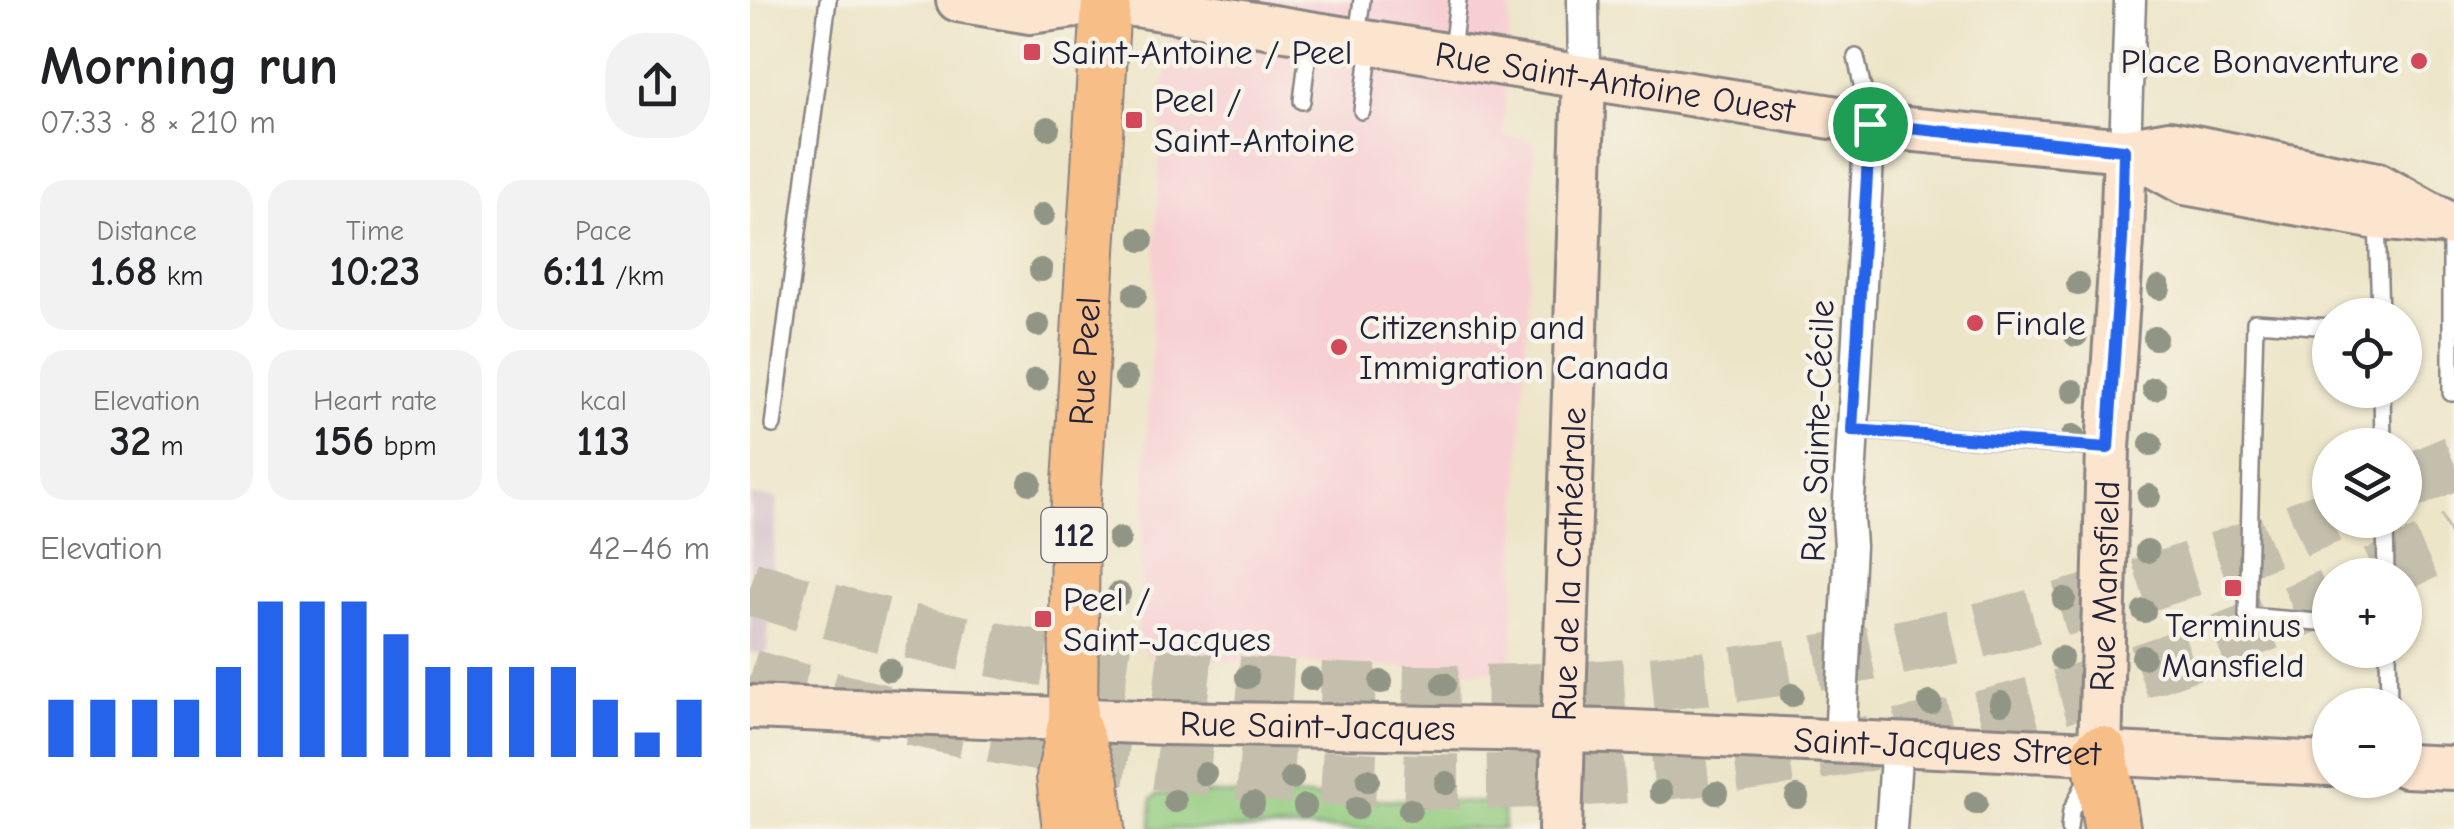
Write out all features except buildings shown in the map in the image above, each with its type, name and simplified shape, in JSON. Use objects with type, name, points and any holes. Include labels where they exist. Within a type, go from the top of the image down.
[{"type":"highway","points":[[2100,754],[2112,829]]},
{"type":"main road","name":"Rue Saint-Antoine Ouest","points":[[958,0],[1030,12],[1105,0],[1310,32],[1363,27],[1452,55],[1584,78],[1870,124],[2124,150],[2185,183],[2377,201],[2452,225]]},
{"type":"main road","name":"Rue Peel","points":[[1067,829],[1060,777],[1073,720],[1074,517],[1105,0]]},
{"type":"main road","name":"Rue de la Cathédrale","points":[[1560,829],[1584,78]]},
{"type":"main road","name":"Rue Mansfield","points":[[2100,754],[2108,448],[2124,150]]},
{"type":"main road","points":[[750,707],[1073,720]]},
{"type":"main road","name":"Rue Peel","points":[[1073,720],[1095,782],[1100,829]]},
{"type":"main road","name":"Rue Saint-Jacques","points":[[1073,720],[1564,730]]},
{"type":"main road","name":"Saint-Jacques Street","points":[[1564,730],[2312,763]]},
{"type":"main road","points":[[2422,767],[2454,768]]},
{"type":"street","name":"Rue de la Cathédrale","points":[[1583,0],[1584,78]]},
{"type":"street","name":"Rue Mansfield","points":[[2124,7],[2124,150]]},
{"type":"street","name":"Rue Sainte-Cécile","points":[[1840,741],[1852,430],[1870,124]]},
{"type":"street","points":[[1892,829],[1897,743]]},
{"type":"lane","points":[[773,425],[828,0]]},
{"type":"lane","points":[[1452,55],[1458,0]]},
{"type":"lane","points":[[1362,111],[1363,27]]},
{"type":"lane","points":[[1302,101],[1310,32]]},
{"type":"lane","points":[[1856,56],[1870,124]]},
{"type":"lane","points":[[2377,201],[2380,298]]},
{"type":"lane","points":[[2452,225],[2454,393]]},
{"type":"lane","points":[[2312,326],[2255,322],[2247,616],[2312,621]]},
{"type":"lane","points":[[1852,430],[2108,448]]},
{"type":"lane","points":[[2069,829],[2071,811],[2100,754]]},
{"type":"shaded area","name":"Citizenship and Immigration Canada","points":[[1181,0],[1511,0],[1503,134],[1535,142],[1511,672],[1148,657],[1138,640],[1162,97]]},
{"type":"shaded area","points":[[750,496],[777,498],[767,654],[750,653]]},
{"type":"green space","points":[[1158,794],[1490,803],[1503,811],[1504,829],[1151,829],[1152,799]]},
{"type":"tunnel","points":[[2422,476],[2454,462]]},
{"type":"tunnel","points":[[750,588],[945,639],[1144,674],[1345,691],[1546,690],[1747,673],[1946,638],[2141,586],[2312,523]]},
{"type":"tunnel","points":[[2413,558],[2454,539]]},
{"type":"tunnel","points":[[750,677],[949,727],[1149,761],[1349,779],[1548,780],[1746,763],[1943,727],[2138,672],[2312,603]]},
{"type":"place","name":"Saint-Antoine / Peel","points":[[1032,52]]},
{"type":"place","name":"Place Bonaventure","points":[[2419,61]]},
{"type":"place","name":"Peel / Saint-Antoine","points":[[1134,120]]},
{"type":"place","name":"Finale","points":[[1975,323]]},
{"type":"place","name":"Citizenship and Immigration Canada","points":[[1339,347]]},
{"type":"place","name":"Terminus Mansfield","points":[[2233,588]]},
{"type":"place","name":"Peel / Saint-Jacques","points":[[1043,619]]},
{"type":"route","points":[[1870,124],[2124,150],[2108,448],[1852,430],[1870,124]]}]
